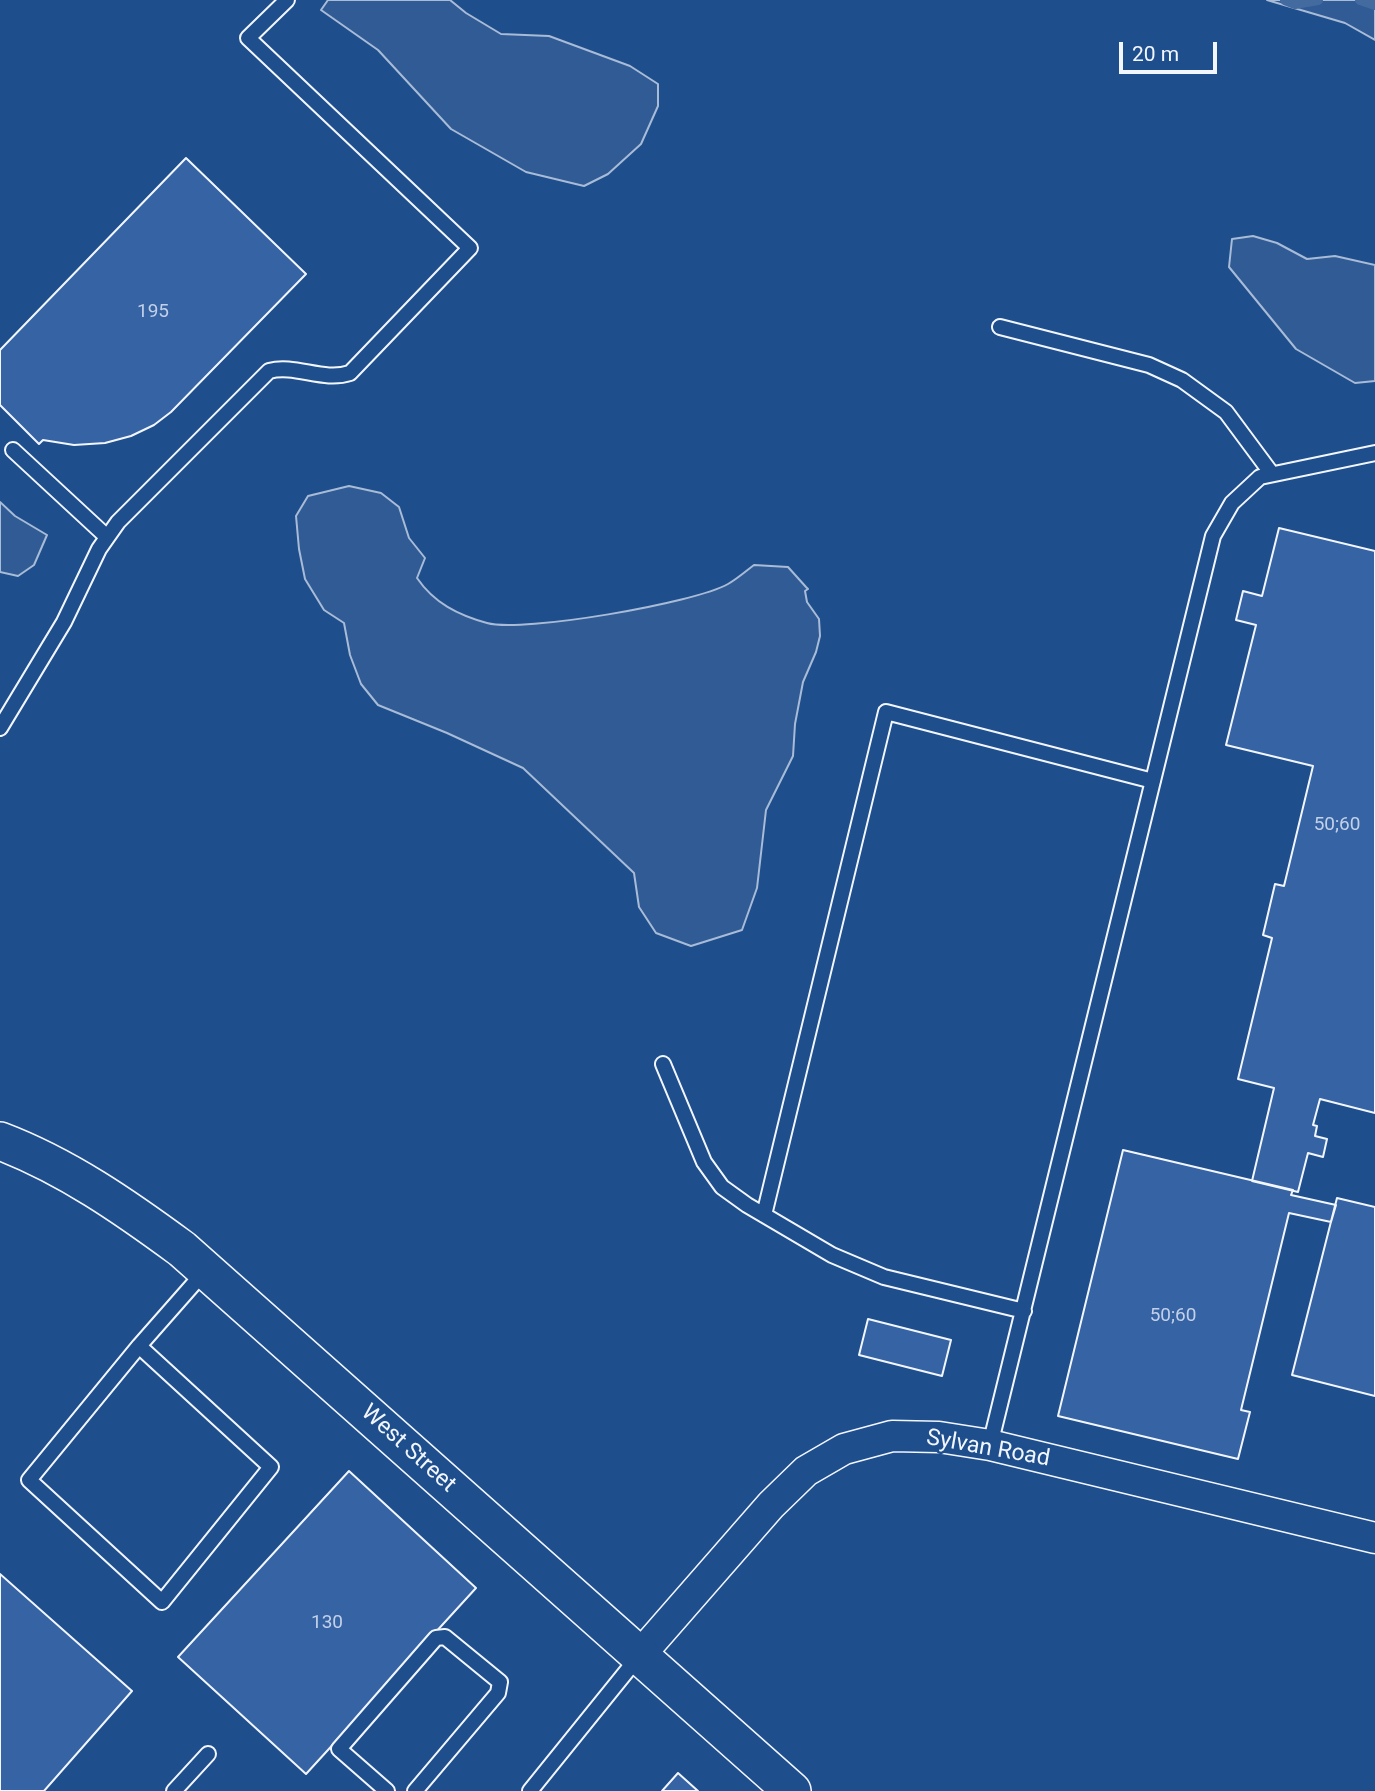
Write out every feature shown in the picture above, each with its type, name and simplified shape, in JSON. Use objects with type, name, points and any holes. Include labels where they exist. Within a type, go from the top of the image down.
[{"type":"street","name":"West Street","points":[[0,1140],[27,1151],[117,1202],[182,1249],[792,1791]]},
{"type":"street","name":"Sylvan Road","points":[[639,1655],[771,1505],[806,1471],[844,1449],[892,1436],[939,1437],[989,1446],[1375,1538]]},
{"type":"lane","points":[[0,728],[64,622],[107,537],[131,509],[263,375],[274,369],[333,376],[350,373],[470,248],[248,38],[287,0]]},
{"type":"lane","points":[[1000,327],[1149,365],[1182,380],[1226,412],[1272,474]]},
{"type":"lane","points":[[13,450],[107,537]]},
{"type":"lane","points":[[989,1446],[1213,536],[1232,503],[1260,477],[1375,453]]},
{"type":"lane","points":[[764,1215],[887,712],[1153,781]]},
{"type":"lane","points":[[663,1064],[704,1162],[722,1187],[832,1255],[884,1277],[1024,1311]]},
{"type":"lane","points":[[139,1346],[271,1467],[162,1602],[29,1480],[139,1346],[206,1270]]},
{"type":"lane","points":[[387,1791],[339,1749],[436,1638],[445,1637],[500,1682],[498,1693],[415,1791]]},
{"type":"lane","points":[[530,1791],[639,1655]]},
{"type":"lane","points":[[174,1791],[208,1754]]},
{"type":"shaded area","points":[[328,0],[450,0],[501,34],[549,36],[630,66],[658,84],[658,106],[641,144],[608,174],[584,186],[526,172],[451,129],[378,50],[321,10]]},
{"type":"shaded area","points":[[1267,0],[1375,0],[1375,40],[1345,23]]},
{"type":"shaded area","points":[[1253,236],[1277,243],[1307,259],[1335,256],[1375,265],[1375,381],[1355,383],[1296,349],[1229,267],[1232,239]]},
{"type":"shaded area","points":[[349,486],[381,493],[399,507],[409,538],[425,558],[417,578],[447,607],[487,623],[535,624],[570,620],[681,600],[710,592],[731,582],[754,565],[788,567],[808,589],[805,591],[807,602],[819,619],[820,636],[803,682],[795,724],[793,756],[766,810],[757,888],[742,930],[691,946],[656,933],[639,907],[634,873],[523,768],[378,705],[361,684],[350,655],[344,623],[324,610],[305,579],[299,549],[296,516],[308,496]]},
{"type":"shaded area","points":[[0,502],[15,516],[47,535],[34,565],[18,576],[0,572]]},
{"type":"building","points":[[186,158],[306,274],[171,412],[154,425],[131,436],[105,443],[74,445],[43,440],[39,444],[0,405],[0,350]]},
{"type":"building","points":[[1279,528],[1375,551],[1375,1113],[1320,1099],[1313,1125],[1317,1126],[1315,1136],[1327,1139],[1323,1157],[1308,1153],[1298,1192],[1252,1181],[1274,1088],[1238,1079],[1272,938],[1263,935],[1275,884],[1284,886],[1313,766],[1226,745],[1256,625],[1236,620],[1243,591],[1262,596]]},
{"type":"building","points":[[1123,1150],[1293,1190],[1291,1195],[1336,1205],[1331,1222],[1289,1213],[1241,1410],[1250,1412],[1238,1459],[1058,1416]]},
{"type":"building","points":[[1337,1198],[1375,1207],[1375,1396],[1292,1375]]},
{"type":"building","points":[[868,1319],[951,1340],[942,1376],[859,1355]]},
{"type":"building","points":[[349,1471],[476,1588],[306,1774],[178,1657]]},
{"type":"building","points":[[0,1574],[132,1691],[44,1791],[0,1791]]},
{"type":"building","points":[[678,1773],[698,1791],[662,1791]]},
{"type":"waterway","points":[[1285,0],[1295,4],[1318,0]]},
{"type":"waterway","points":[[1360,0],[1375,5]]}]
